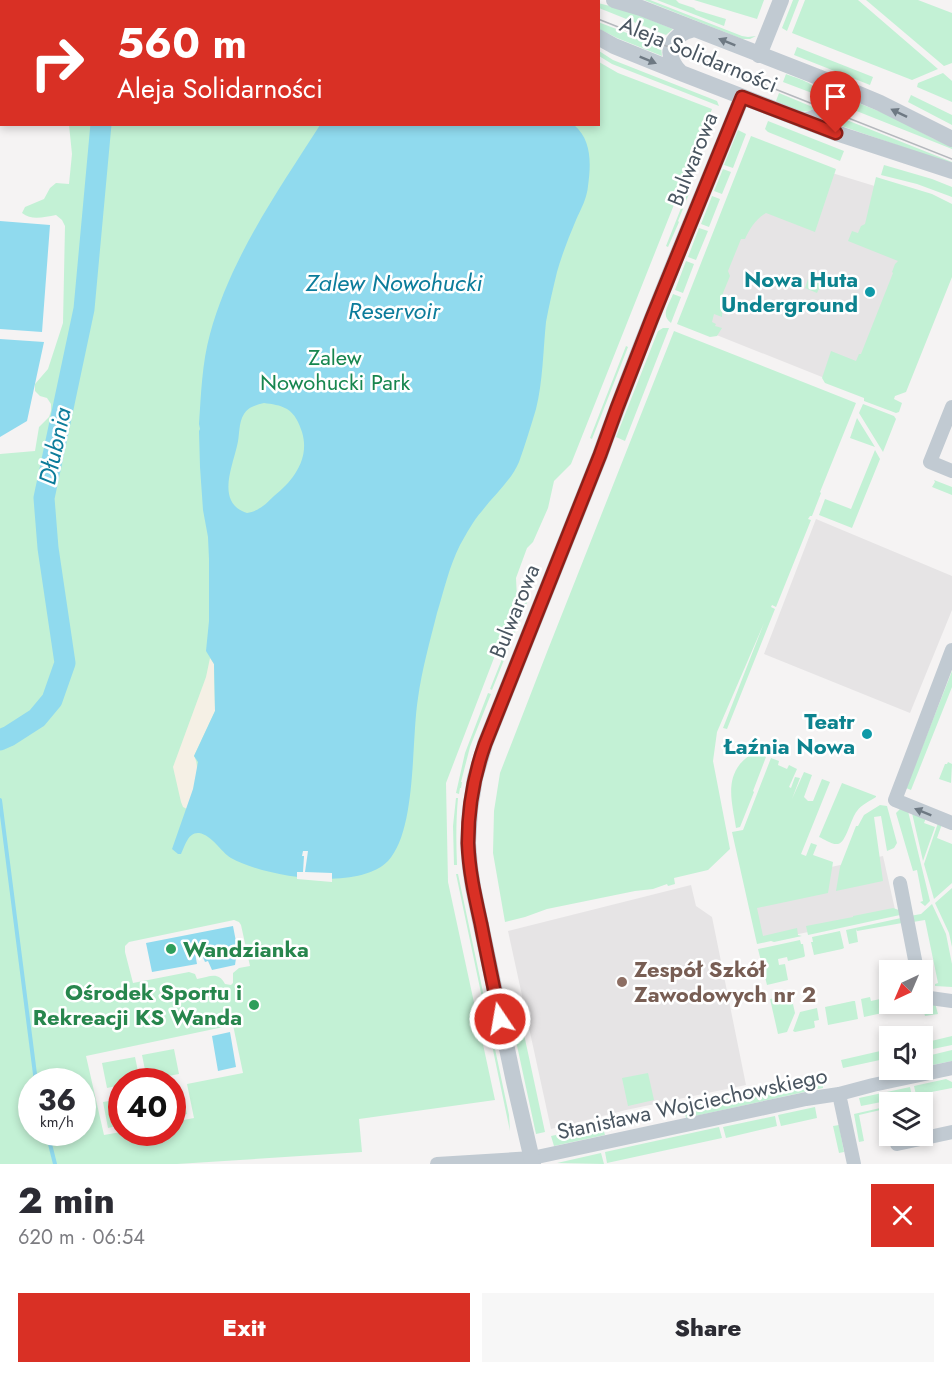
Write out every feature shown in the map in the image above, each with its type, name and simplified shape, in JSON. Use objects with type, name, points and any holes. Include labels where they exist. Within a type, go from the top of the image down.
[{"type":"street","name":"Aleja Solidarności","points":[[614,0],[641,8],[818,77],[952,138]]},
{"type":"street","points":[[759,55],[781,0]]},
{"type":"street","points":[[681,74],[671,61],[671,47],[680,34],[694,29]]},
{"type":"street","name":"Aleja Solidarności","points":[[600,38],[681,74],[803,121],[952,171]]},
{"type":"street","points":[[803,121],[820,116],[827,106],[825,86],[818,77]]},
{"type":"street","name":"Bulwarowa","points":[[532,1161],[471,879],[469,833],[474,787],[485,744],[652,318],[742,97]]},
{"type":"street","points":[[952,407],[930,462],[952,471]]},
{"type":"street","points":[[952,650],[895,800],[952,823]]},
{"type":"street","points":[[900,883],[915,960]]},
{"type":"street","points":[[933,998],[952,1001]]},
{"type":"street","name":"Stanisława Wojciechowskiego","points":[[437,1164],[532,1161],[952,1068]]},
{"type":"street","points":[[839,1094],[854,1164]]},
{"type":"street","points":[[933,1136],[952,1132]]},
{"type":"shaded area","points":[[757,150],[881,188],[910,258],[862,393],[689,324]]},
{"type":"shaded area","points":[[816,519],[952,576],[952,610],[910,713],[764,654]]},
{"type":"shaded area","points":[[883,856],[896,914],[759,942],[745,885]]},
{"type":"shaded area","name":"Zespół Szkół Zawodowych nr 2","points":[[691,885],[696,906],[712,917],[746,1085],[626,1110],[551,1129],[508,931]]},
{"type":"green space","points":[[644,0],[650,0],[742,36],[756,36],[742,39]]},
{"type":"green space","points":[[657,0],[676,0],[696,10],[726,19],[724,26]]},
{"type":"green space","points":[[694,0],[764,0],[757,19]]},
{"type":"green space","points":[[793,0],[799,0],[787,31],[782,28]]},
{"type":"green space","points":[[805,0],[858,0],[938,69],[912,80],[792,33]]},
{"type":"green space","points":[[866,0],[918,0],[952,13],[952,63],[944,66]]},
{"type":"green space","points":[[600,4],[626,10],[673,29],[666,35],[600,8]]},
{"type":"green space","points":[[600,23],[661,46],[662,56],[600,30]]},
{"type":"green space","points":[[797,47],[873,77],[870,85],[794,55]]},
{"type":"green space","points":[[600,52],[613,60],[717,101],[719,106],[612,64],[600,57]]},
{"type":"green space","name":"Zalew Nowohucki Park","points":[[600,63],[618,73],[712,109],[571,464],[554,481],[548,508],[533,542],[527,548],[516,578],[517,598],[446,783],[448,882],[495,1100],[359,1119],[362,1152],[177,1164],[0,1164],[0,454],[35,451],[39,427],[49,417],[51,411],[51,404],[47,398],[35,391],[35,384],[48,369],[63,323],[65,226],[56,215],[34,218],[22,213],[25,207],[44,199],[56,183],[69,184],[72,154],[69,126],[600,126]],"holes":[[[234,920],[241,925],[250,966],[239,968],[233,973],[231,985],[225,984],[220,977],[210,976],[197,979],[195,974],[189,972],[133,983],[125,952],[125,946],[129,942]],[[233,1025],[243,1073],[187,1084],[194,1118],[186,1120],[186,1146],[108,1146],[108,1134],[104,1135],[96,1100],[96,1146],[18,1146],[18,1068],[89,1068],[86,1056]]]},
{"type":"green space","points":[[943,73],[952,81],[952,102],[917,87],[918,83]]},
{"type":"green space","points":[[786,74],[811,84],[820,96],[783,82]]},
{"type":"green space","points":[[779,93],[815,108],[801,111],[790,108],[776,101]]},
{"type":"green space","points":[[838,95],[891,116],[952,149],[839,104]]},
{"type":"green space","points":[[911,95],[952,115],[952,125],[908,102]]},
{"type":"green space","points":[[834,115],[952,162],[952,164],[827,121]]},
{"type":"green space","points":[[768,121],[844,151],[840,161],[768,132],[765,129]]},
{"type":"green space","points":[[738,130],[746,134],[733,168],[724,165]]},
{"type":"green space","points":[[751,136],[836,169],[815,232],[766,213],[754,224],[745,239],[741,239],[728,271],[730,276],[723,293],[722,317],[714,314],[712,322],[716,324],[715,326],[722,328],[717,336],[710,337],[677,324]]},
{"type":"green space","points":[[884,165],[952,187],[952,197],[917,184],[881,175]]},
{"type":"green space","points":[[723,169],[731,172],[722,194],[714,191]]},
{"type":"green space","points":[[876,177],[932,194],[952,204],[952,277],[906,392],[895,396],[894,399],[902,403],[899,412],[896,413],[825,383],[822,378],[831,351],[856,361],[861,354],[898,261],[848,241],[852,231],[858,233],[861,226],[865,224]]},
{"type":"green space","points":[[689,188],[691,189],[668,247],[666,246]]},
{"type":"green space","points":[[712,196],[720,199],[709,227],[701,224]]},
{"type":"green space","points":[[699,228],[708,231],[696,260],[688,257]]},
{"type":"green space","points":[[686,261],[694,264],[683,293],[675,290]]},
{"type":"green space","points":[[808,279],[821,284],[817,293],[805,288]]},
{"type":"green space","points":[[673,294],[681,297],[671,323],[666,313]]},
{"type":"green space","points":[[669,328],[625,441],[616,437],[658,331]]},
{"type":"green space","points":[[674,331],[856,403],[812,516],[808,519],[811,520],[776,607],[772,605],[771,607],[775,609],[727,729],[723,728],[764,623],[717,732],[713,761],[730,849],[708,870],[674,878],[675,884],[547,909],[505,922],[493,853],[494,811],[500,773]]},
{"type":"green space","points":[[626,346],[628,347],[592,439],[590,438]]},
{"type":"green space","points":[[863,404],[894,416],[896,419],[883,452],[859,413]]},
{"type":"green space","points":[[857,418],[875,447],[850,438]]},
{"type":"green space","points":[[875,450],[880,459],[852,528],[819,515],[825,499],[851,509]]},
{"type":"green space","points":[[934,480],[952,487],[952,495],[932,487]]},
{"type":"green space","points":[[526,599],[528,600],[492,690],[490,689]]},
{"type":"green space","points":[[952,671],[952,687],[911,790],[906,788]]},
{"type":"green space","points":[[488,693],[491,694],[470,747],[459,794],[456,793],[465,753]]},
{"type":"green space","points":[[754,751],[766,757],[740,827],[736,828],[731,787],[735,771]]},
{"type":"green space","points":[[771,758],[779,761],[778,765],[787,769],[789,765],[797,769],[789,787],[791,788],[795,777],[800,778],[792,799],[804,772],[812,775],[804,797],[808,801],[813,801],[822,779],[830,782],[801,854],[806,856],[811,843],[817,845],[813,855],[833,862],[828,893],[757,908],[763,936],[797,928],[798,935],[802,936],[757,944],[732,832],[743,830]]},
{"type":"green space","points":[[948,762],[952,764],[951,783],[939,779]]},
{"type":"green space","points":[[842,783],[876,797],[859,809],[841,843],[836,844],[819,837]]},
{"type":"green space","points":[[456,798],[458,798],[457,865],[454,865],[453,826]]},
{"type":"green space","points":[[880,805],[887,806],[897,843],[894,848],[887,851],[881,816],[874,817],[883,881],[836,891],[840,867],[856,826],[864,815]]},
{"type":"green space","points":[[900,809],[908,811],[930,901],[925,906],[920,902],[923,901],[917,870],[913,871],[896,813]]},
{"type":"green space","points":[[912,813],[926,818],[924,823],[935,827],[923,861]]},
{"type":"green space","points":[[938,823],[942,824],[937,838],[952,844],[952,883],[934,899],[924,864]]},
{"type":"green space","points":[[456,874],[458,874],[509,1115],[510,1131]]},
{"type":"green space","points":[[952,888],[952,947],[949,933],[935,903]]},
{"type":"green space","points":[[932,904],[946,934],[952,964],[952,987],[935,986],[938,983],[925,920],[913,922],[910,916],[921,914]]},
{"type":"green space","points":[[893,908],[899,910],[900,915],[808,935],[806,926]]},
{"type":"green space","points":[[901,918],[902,923],[857,931],[856,929],[858,942],[849,944],[846,930]]},
{"type":"green space","points":[[840,931],[844,948],[814,955],[812,937]]},
{"type":"green space","points":[[800,940],[803,944],[804,957],[788,961],[787,957],[778,959],[779,965],[785,964],[788,980],[767,985],[758,949]]},
{"type":"green space","points":[[791,995],[795,1013],[787,1032],[778,1034],[770,999]]},
{"type":"green space","points":[[870,997],[871,1001],[879,999],[879,1014],[864,1017],[861,999]]},
{"type":"green space","points":[[855,1001],[858,1019],[828,1025],[825,1007]]},
{"type":"green space","points":[[933,1003],[935,1003],[938,1014],[925,1016],[924,1014],[933,1014]]},
{"type":"green space","points":[[817,1008],[819,1020],[814,1021],[814,1028],[793,1031],[800,1012]]},
{"type":"green space","points":[[522,1025],[545,1132],[536,1134],[513,1027]]},
{"type":"green space","points":[[952,1036],[952,1045],[933,1049],[933,1041]]},
{"type":"green space","points":[[174,1049],[178,1068],[145,1068],[142,1055]]},
{"type":"green space","points":[[952,1050],[952,1061],[933,1065],[933,1055]]},
{"type":"green space","points":[[879,1051],[879,1060],[843,1068],[841,1060]]},
{"type":"green space","points":[[135,1057],[137,1068],[108,1068],[107,1088],[102,1063]]},
{"type":"green space","points":[[648,1073],[654,1100],[628,1106],[622,1078]]},
{"type":"green space","points":[[823,1078],[825,1086],[823,1088],[686,1118],[684,1108]]},
{"type":"green space","points":[[946,1079],[952,1082],[952,1088],[931,1092],[915,1092],[914,1086]]},
{"type":"green space","points":[[910,1087],[911,1092],[887,1092]]},
{"type":"green space","points":[[879,1094],[879,1102],[861,1106],[859,1098]]},
{"type":"green space","points":[[108,1101],[108,1128],[103,1102]]},
{"type":"green space","points":[[815,1107],[817,1118],[781,1126],[778,1115]]},
{"type":"green space","points":[[879,1108],[879,1110],[859,1115],[864,1141],[859,1142],[854,1114]]},
{"type":"green space","points":[[775,1116],[777,1126],[726,1138],[723,1127]]},
{"type":"green space","points":[[602,1125],[605,1135],[554,1146],[551,1136]]},
{"type":"green space","points":[[839,1125],[844,1152],[839,1153],[833,1126]]},
{"type":"green space","points":[[719,1127],[722,1138],[607,1163],[605,1152]]},
{"type":"green space","points":[[601,1153],[604,1164],[557,1163]]},
{"type":"sand","points":[[210,658],[214,664],[215,711],[194,756],[197,775],[187,809],[181,802],[173,767],[206,677]]},
{"type":"water","name":"Zalew Nowohucki Reservoir","points":[[319,126],[575,126],[584,138],[589,153],[586,195],[557,272],[546,322],[536,409],[519,462],[512,475],[476,519],[460,545],[437,613],[418,698],[411,784],[404,828],[397,847],[388,861],[374,871],[334,879],[288,875],[246,865],[231,858],[212,840],[199,833],[190,837],[181,854],[172,849],[193,789],[198,762],[194,756],[215,711],[214,664],[206,651],[209,621],[209,559],[200,467],[199,424],[205,356],[210,334],[230,278],[272,200]],"holes":[[[264,403],[290,411],[298,422],[304,442],[302,459],[294,476],[281,490],[262,507],[247,513],[237,508],[232,501],[228,484],[240,425],[242,418],[250,408]]]},
{"type":"water","points":[[0,221],[50,225],[42,332],[0,329]]},
{"type":"water","points":[[0,339],[44,342],[27,421],[0,437]]},
{"type":"water","name":"Wandzianka","points":[[233,926],[239,957],[236,958],[235,965],[212,970],[208,961],[205,962],[196,941],[193,942],[197,964],[152,972],[146,943]]},
{"type":"water","points":[[230,1032],[236,1067],[218,1071],[212,1036]]},
{"type":"pier","points":[[303,851],[308,851],[305,872],[332,873],[332,882],[297,879],[297,872],[303,872]]},
{"type":"waterway","name":"Dłubnia","points":[[0,740],[37,718],[52,700],[65,663],[48,548],[44,498],[84,309],[101,126]]},
{"type":"waterway","name":"Dłubnia","points":[[11,744],[12,734]]},
{"type":"waterway","points":[[0,800],[34,1068]]},
{"type":"waterway","points":[[50,1146],[55,1164]]},
{"type":"tram line","points":[[600,20],[952,159]]},
{"type":"place","name":"Nowa Huta Underground","points":[[870,292]]},
{"type":"place","name":"Teatr Łaźnia Nowa","points":[[867,734]]},
{"type":"place","name":"Wandzianka","points":[[171,949]]},
{"type":"place","name":"Zespół Szkół Zawodowych nr 2","points":[[622,982]]},
{"type":"place","name":"Ośrodek Sportu i Rekreacji KS Wanda","points":[[254,1005]]},
{"type":"route","points":[[500,1019],[471,879],[468,843],[472,798],[485,744],[693,214],[711,176],[742,97],[836,133]]}]
